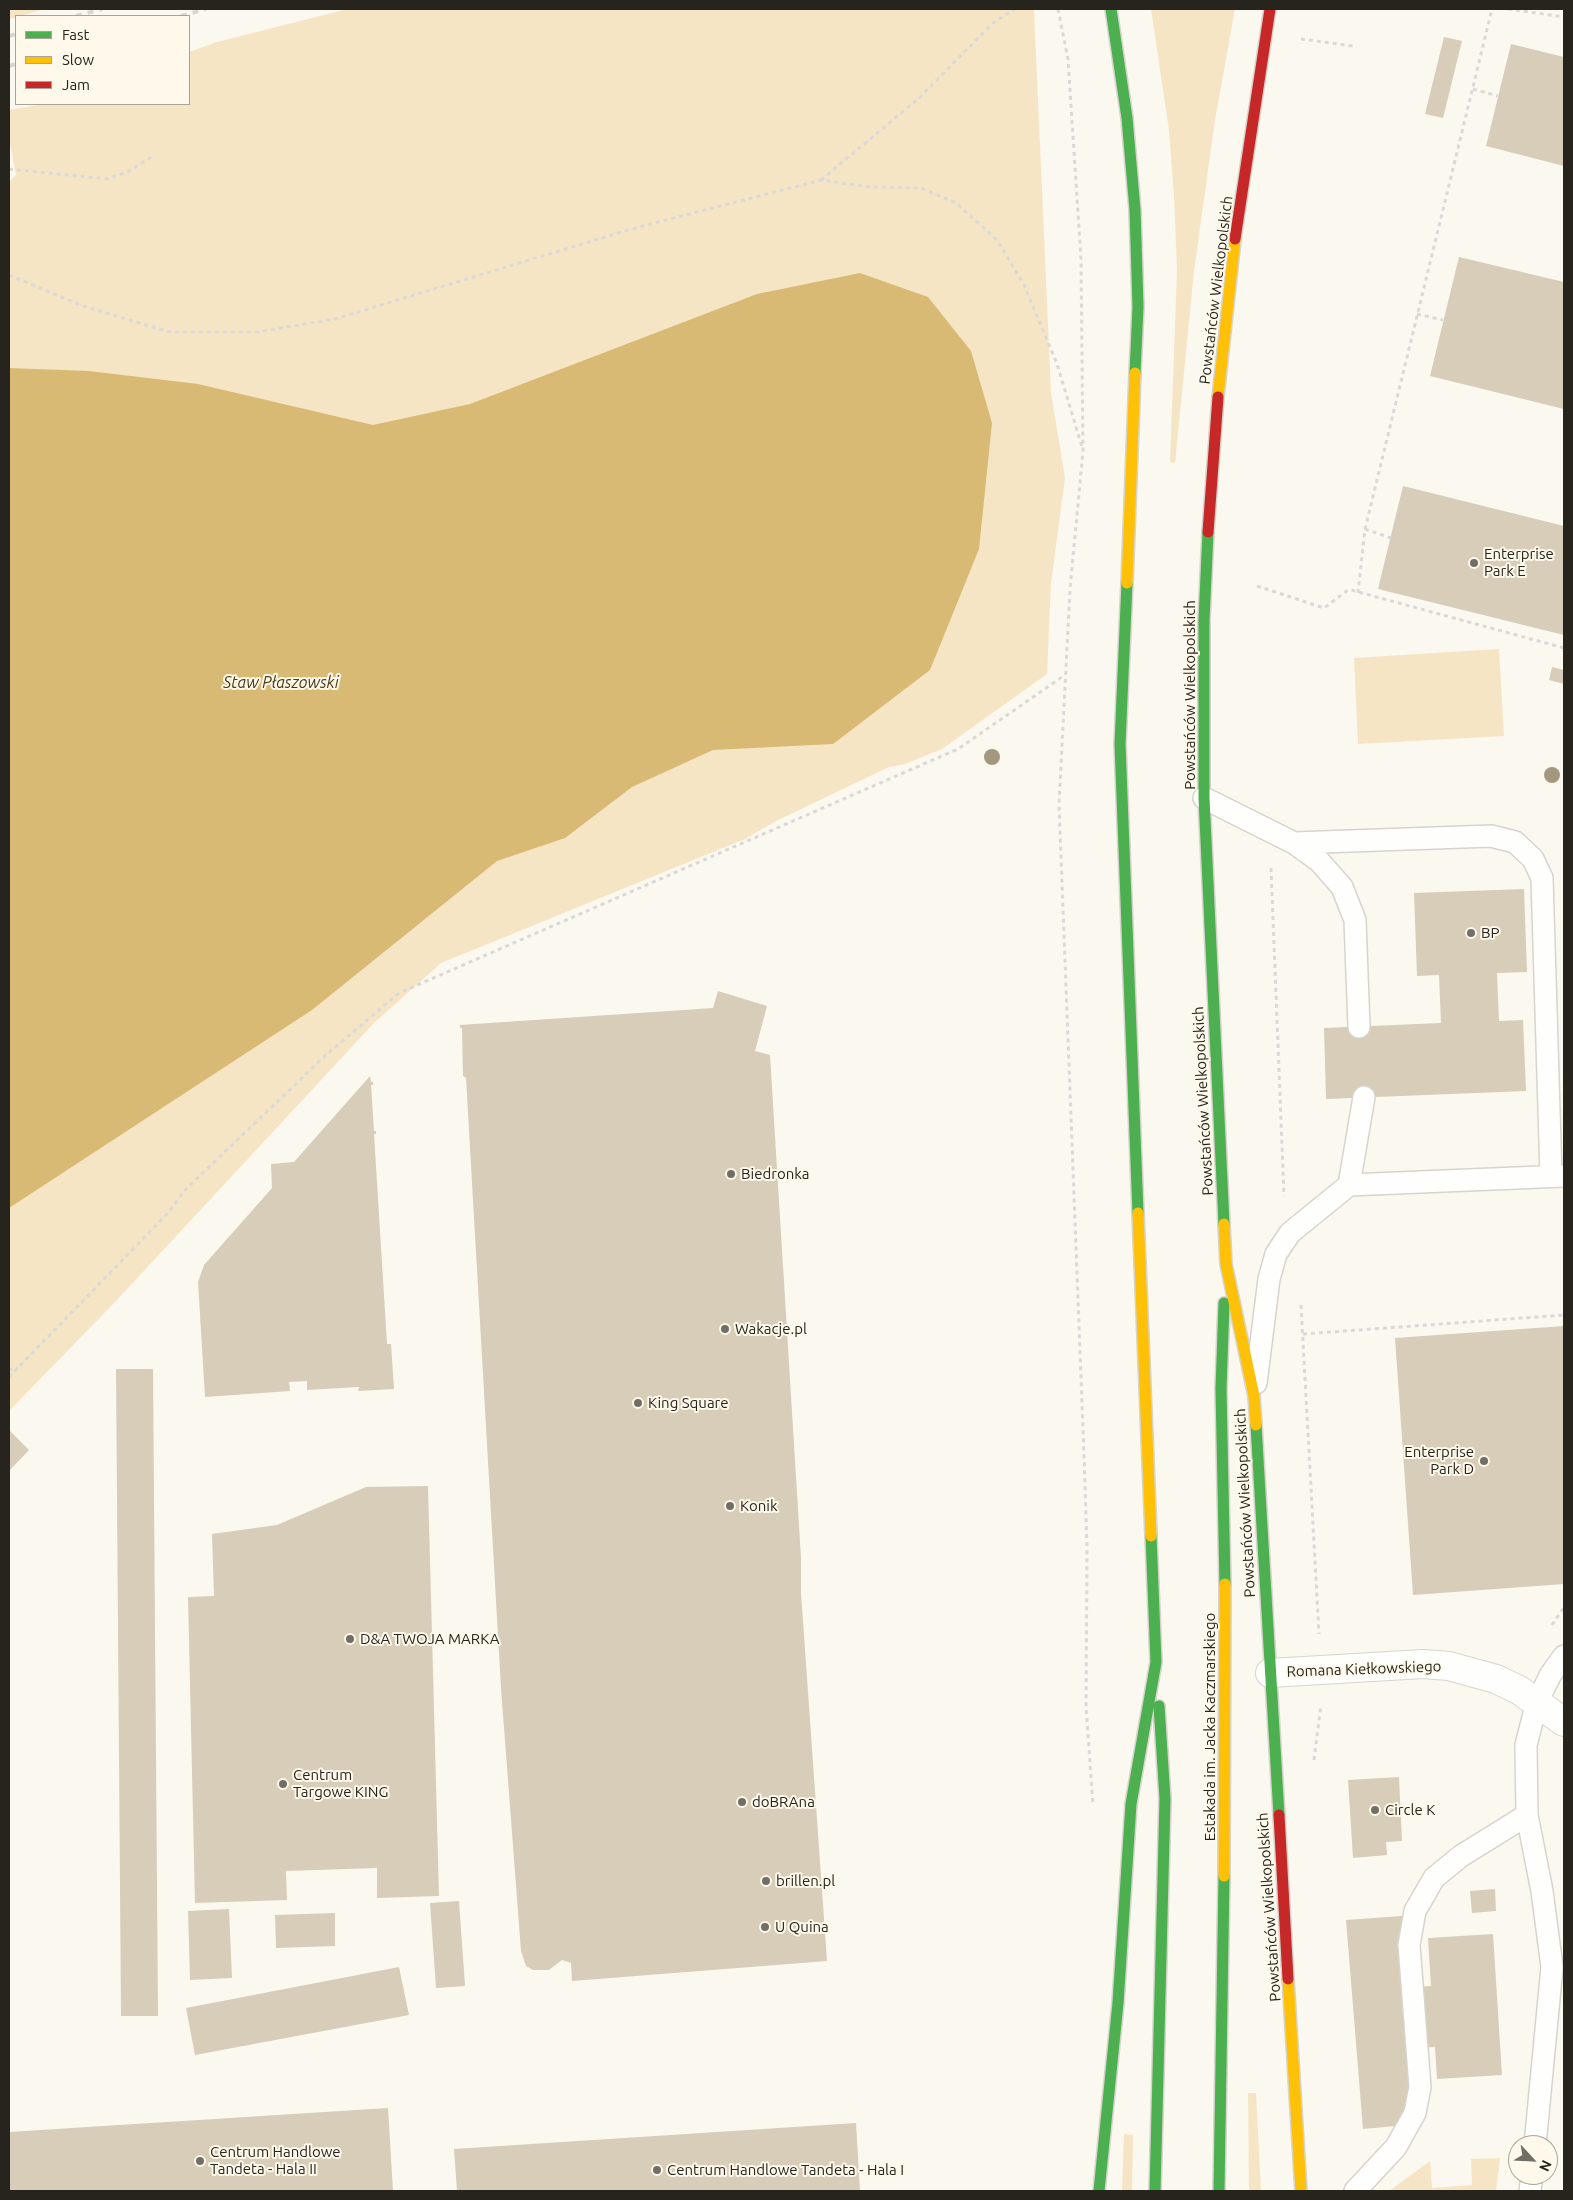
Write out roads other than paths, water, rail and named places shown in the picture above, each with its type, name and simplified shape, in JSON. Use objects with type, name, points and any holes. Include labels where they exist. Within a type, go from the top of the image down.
[{"type":"main road","points":[[1111,9],[1128,118],[1135,210],[1137,287],[1133,452],[1120,744],[1156,1662],[1165,1799],[1155,2191]]},
{"type":"main road","name":"Powstańców Wielkopolskich","points":[[1270,9],[1234,248],[1213,442],[1204,620],[1204,798],[1226,1264],[1254,1396],[1301,2191]]},
{"type":"main road","name":"Estakada im. Jacka Kaczmarskiego","points":[[1219,2191],[1226,1748],[1221,1389],[1226,1264]]},
{"type":"main road","points":[[1099,2191],[1118,2003],[1131,1804],[1156,1662]]},
{"type":"street","name":"Romana Kiełkowskiego","points":[[1270,1673],[1423,1664],[1449,1666],[1496,1679],[1537,1702],[1564,1722]]},
{"type":"lane","points":[[1204,798],[1294,843],[1319,861],[1342,887],[1355,920],[1360,1027]]},
{"type":"lane","points":[[1254,1396],[1269,1279],[1276,1254],[1290,1233],[1348,1185],[1557,1176],[1542,878],[1533,859],[1515,842],[1491,836],[1294,843]]},
{"type":"lane","points":[[1348,1185],[1364,1097]]},
{"type":"lane","points":[[1536,2135],[1552,1967],[1542,1891],[1527,1815],[1526,1745],[1537,1702],[1551,1674],[1564,1656]]},
{"type":"lane","points":[[1355,2191],[1396,2147],[1415,2113],[1420,2086],[1408,1945],[1415,1911],[1434,1878],[1461,1856],[1527,1815]]},
{"type":"water","name":"Staw Płaszowski","points":[[860,273],[928,297],[971,351],[992,423],[979,549],[930,670],[833,744],[713,750],[632,787],[565,838],[497,861],[312,1010],[9,1208],[9,368],[89,371],[198,384],[373,425],[470,404],[757,294]]},
{"type":"railway","points":[[80,15],[102,9]]},
{"type":"railway","points":[[185,15],[206,9]]},
{"type":"railway","points":[[9,36],[15,34]]},
{"type":"railway","points":[[9,66],[15,64]]},
{"type":"place","name":"Enterprise Park E","points":[[1474,563]]},
{"type":"place","name":"BP","points":[[1471,933]]},
{"type":"place","name":"Biedronka","points":[[731,1174]]},
{"type":"place","name":"Wakacje.pl","points":[[725,1329]]},
{"type":"place","name":"King Square","points":[[638,1403]]},
{"type":"place","name":"Enterprise Park D","points":[[1484,1461]]},
{"type":"place","name":"Konik","points":[[730,1506]]},
{"type":"place","name":"D&A TWOJA MARKA","points":[[350,1639]]},
{"type":"place","name":"Centrum Targowe KING","points":[[283,1784]]},
{"type":"place","name":"doBRAna","points":[[742,1802]]},
{"type":"place","name":"Circle K","points":[[1375,1810]]},
{"type":"place","name":"brillen.pl","points":[[766,1881]]},
{"type":"place","name":"U Quina","points":[[765,1927]]},
{"type":"place","name":"Centrum Handlowe Tandeta - Hala II","points":[[200,2161]]},
{"type":"place","name":"Centrum Handlowe Tandeta - Hala I","points":[[657,2170]]}]
